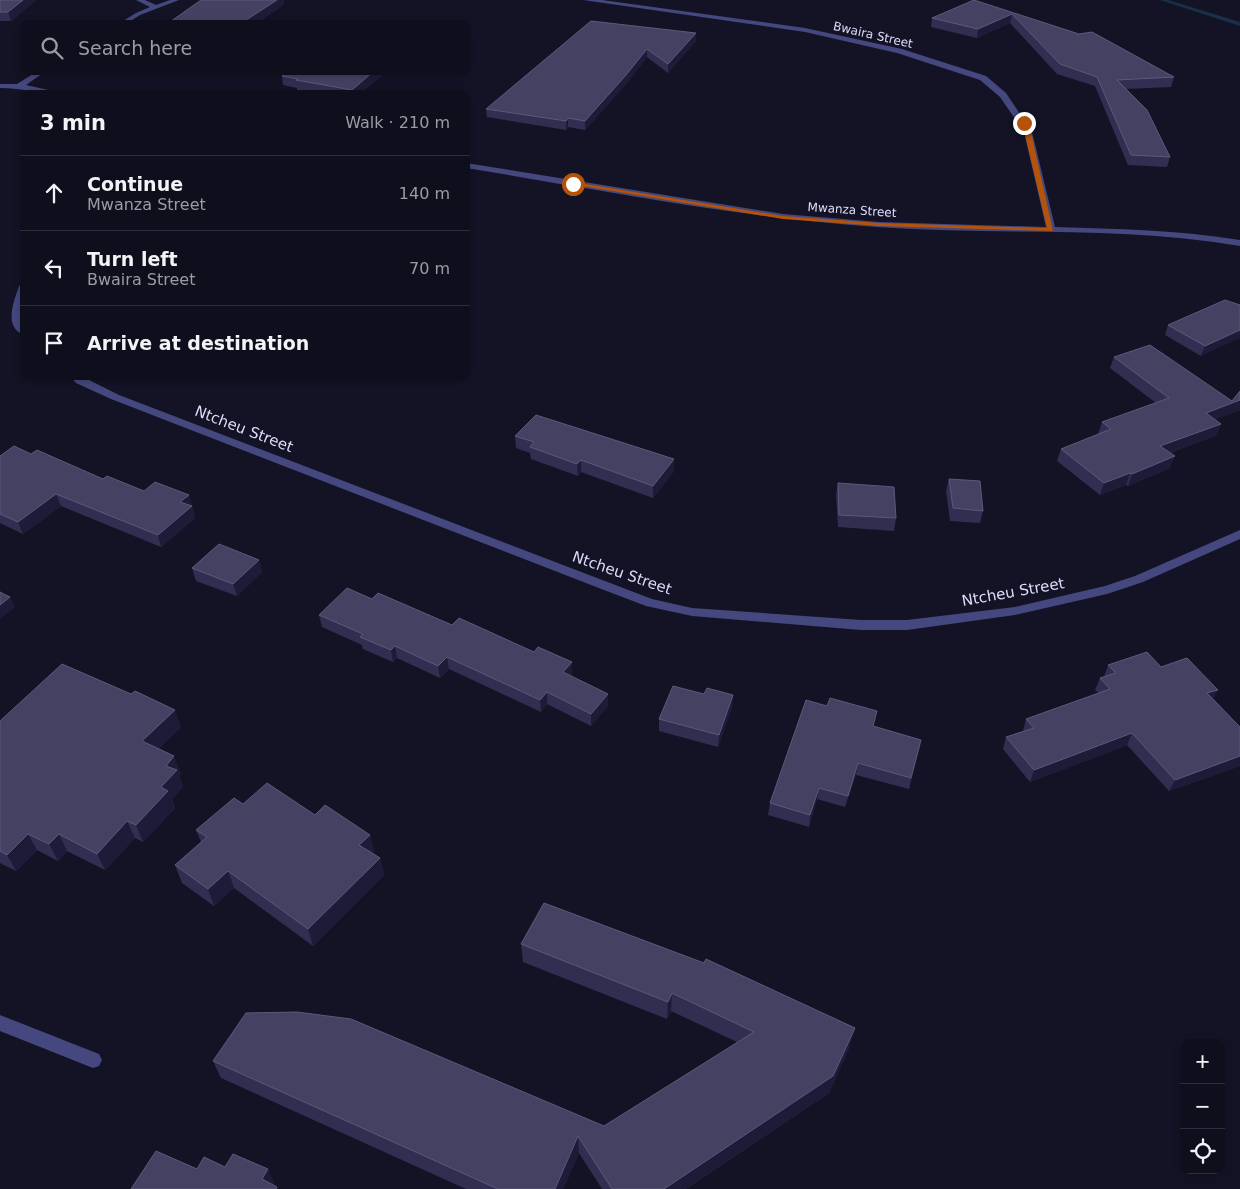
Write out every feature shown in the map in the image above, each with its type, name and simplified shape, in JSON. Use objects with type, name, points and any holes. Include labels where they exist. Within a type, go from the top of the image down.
[{"type":"street","points":[[139,0],[155,7]]},
{"type":"street","points":[[129,20],[155,7],[176,0]]},
{"type":"street","name":"Bwaira Street","points":[[586,0],[736,19],[805,30],[899,52],[947,65],[983,78],[1003,95],[1028,132],[1051,230]]},
{"type":"street","points":[[19,86],[37,75]]},
{"type":"street","points":[[0,86],[19,86],[40,90]]},
{"type":"street","name":"Mwanza Street","points":[[470,166],[783,217],[879,225],[1177,234],[1240,243]]},
{"type":"street","points":[[20,297],[14,313],[20,329]]},
{"type":"street","name":"Ntcheu Street","points":[[79,380],[115,396],[608,588],[650,603],[692,612],[861,625],[908,625],[1015,611],[1106,590],[1138,579],[1240,534]]},
{"type":"street","points":[[0,1023],[93,1060]]},
{"type":"building","points":[[0,0],[23,0],[8,12],[0,12]]},
{"type":"building","points":[[201,0],[277,0],[246,20],[173,20]]},
{"type":"building","points":[[974,0],[1079,34],[1092,32],[1174,77],[1117,80],[1147,110],[1170,157],[1131,155],[1097,77],[1060,64],[1012,14],[978,29],[932,18]]},
{"type":"building","points":[[591,21],[696,33],[668,64],[647,49],[585,121],[568,118],[566,121],[486,109]]},
{"type":"building","points":[[283,75],[369,75],[352,90],[282,76]]},
{"type":"building","points":[[1225,300],[1240,305],[1240,330],[1205,346],[1168,325]]},
{"type":"building","points":[[1150,345],[1232,401],[1240,391],[1240,400],[1206,413],[1221,424],[1160,446],[1175,456],[1132,474],[1130,473],[1104,483],[1061,449],[1111,429],[1102,422],[1169,398],[1114,357]]},
{"type":"building","points":[[536,415],[674,459],[653,486],[581,460],[577,464],[530,447],[534,442],[515,436]]},
{"type":"building","points":[[14,446],[31,454],[37,450],[103,479],[107,476],[144,491],[155,482],[189,495],[180,502],[192,506],[158,535],[56,494],[18,522],[0,514],[0,456]]},
{"type":"building","points":[[949,479],[980,481],[983,511],[953,508]]},
{"type":"building","points":[[838,483],[894,487],[896,518],[839,515]]},
{"type":"building","points":[[219,544],[259,560],[233,584],[192,568]]},
{"type":"building","points":[[347,588],[372,599],[378,593],[452,625],[459,618],[534,652],[538,647],[572,662],[563,672],[608,694],[591,714],[547,692],[540,700],[447,657],[438,666],[395,646],[391,650],[360,637],[363,634],[319,615]]},
{"type":"building","points":[[0,592],[10,597],[0,605]]},
{"type":"building","points":[[1147,652],[1161,667],[1187,658],[1218,690],[1207,693],[1240,727],[1240,756],[1175,780],[1132,733],[1034,770],[1006,737],[1034,728],[1026,719],[1110,689],[1100,678],[1116,673],[1108,665]]},
{"type":"building","points":[[62,664],[131,694],[135,691],[175,710],[142,741],[174,756],[166,766],[177,770],[161,787],[168,791],[136,825],[127,821],[97,854],[59,834],[49,844],[28,834],[7,855],[0,851],[0,721]]},
{"type":"building","points":[[673,686],[704,694],[707,688],[733,695],[719,735],[659,719]]},
{"type":"building","points":[[830,698],[877,711],[873,726],[921,740],[911,778],[858,763],[848,796],[819,788],[810,815],[770,803],[806,700],[827,706]]},
{"type":"building","points":[[267,783],[315,815],[325,805],[370,835],[359,845],[380,858],[308,929],[228,871],[208,889],[175,865],[207,837],[196,830],[234,798],[243,804]]},
{"type":"building","points":[[544,903],[704,963],[706,959],[855,1028],[833,1076],[664,1189],[612,1189],[578,1136],[555,1189],[498,1189],[213,1061],[246,1013],[297,1012],[351,1019],[604,1126],[754,1032],[672,993],[668,1002],[521,944]]},
{"type":"building","points":[[156,1151],[197,1169],[204,1157],[225,1167],[233,1154],[268,1169],[262,1179],[277,1187],[276,1189],[131,1189]]},
{"type":"waterway","points":[[1163,0],[1240,24]]},
{"type":"route","points":[[573,184],[783,217],[856,224],[1051,230],[1028,132],[1024,123]]}]
